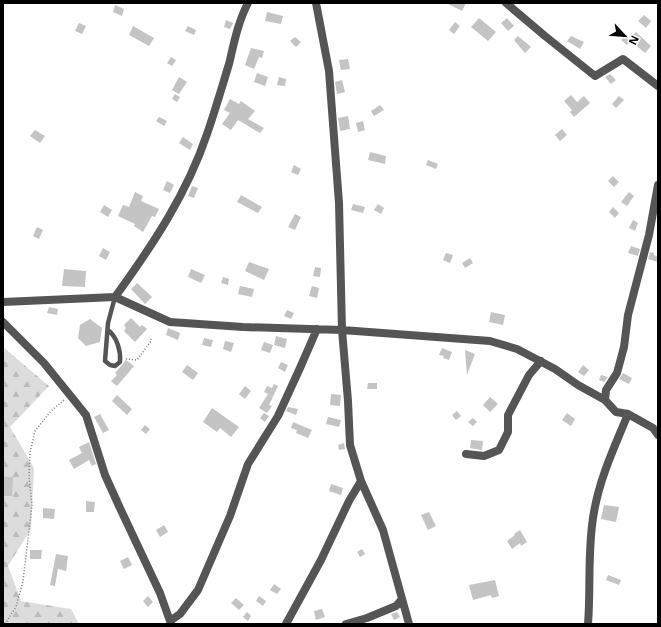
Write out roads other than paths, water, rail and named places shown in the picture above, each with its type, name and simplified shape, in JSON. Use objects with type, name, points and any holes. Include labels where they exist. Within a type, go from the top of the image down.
[{"type":"street","points":[[115,297],[141,262],[169,218],[193,171],[207,134],[242,15],[248,3]]},
{"type":"street","points":[[316,3],[329,72],[340,204],[342,330],[350,445],[361,481],[383,530],[409,624]]},
{"type":"street","points":[[506,3],[544,36],[595,76],[623,59],[658,86]]},
{"type":"street","points":[[605,400],[606,390],[617,373],[624,347],[628,315],[649,235],[658,185]]},
{"type":"street","points":[[3,302],[115,297],[170,322],[243,327],[342,330],[490,341],[517,348],[541,361],[578,385],[605,400],[616,412],[628,414],[653,428],[658,435]]},
{"type":"street","points":[[3,322],[44,363],[86,415],[106,475],[160,593],[170,623],[180,614],[198,590],[230,516],[248,464],[278,416],[317,329]]},
{"type":"street","points":[[466,454],[484,456],[499,450],[508,432],[508,415],[529,375],[541,361]]},
{"type":"street","points":[[588,624],[589,560],[594,512],[605,468],[628,414]]},
{"type":"street","points":[[286,624],[321,560],[348,501],[361,481]]},
{"type":"street","points":[[346,624],[367,618],[396,606],[402,599]]},
{"type":"lane","points":[[108,330],[112,334],[121,354],[120,362],[115,366],[110,365],[105,361],[108,330],[115,297]]}]
